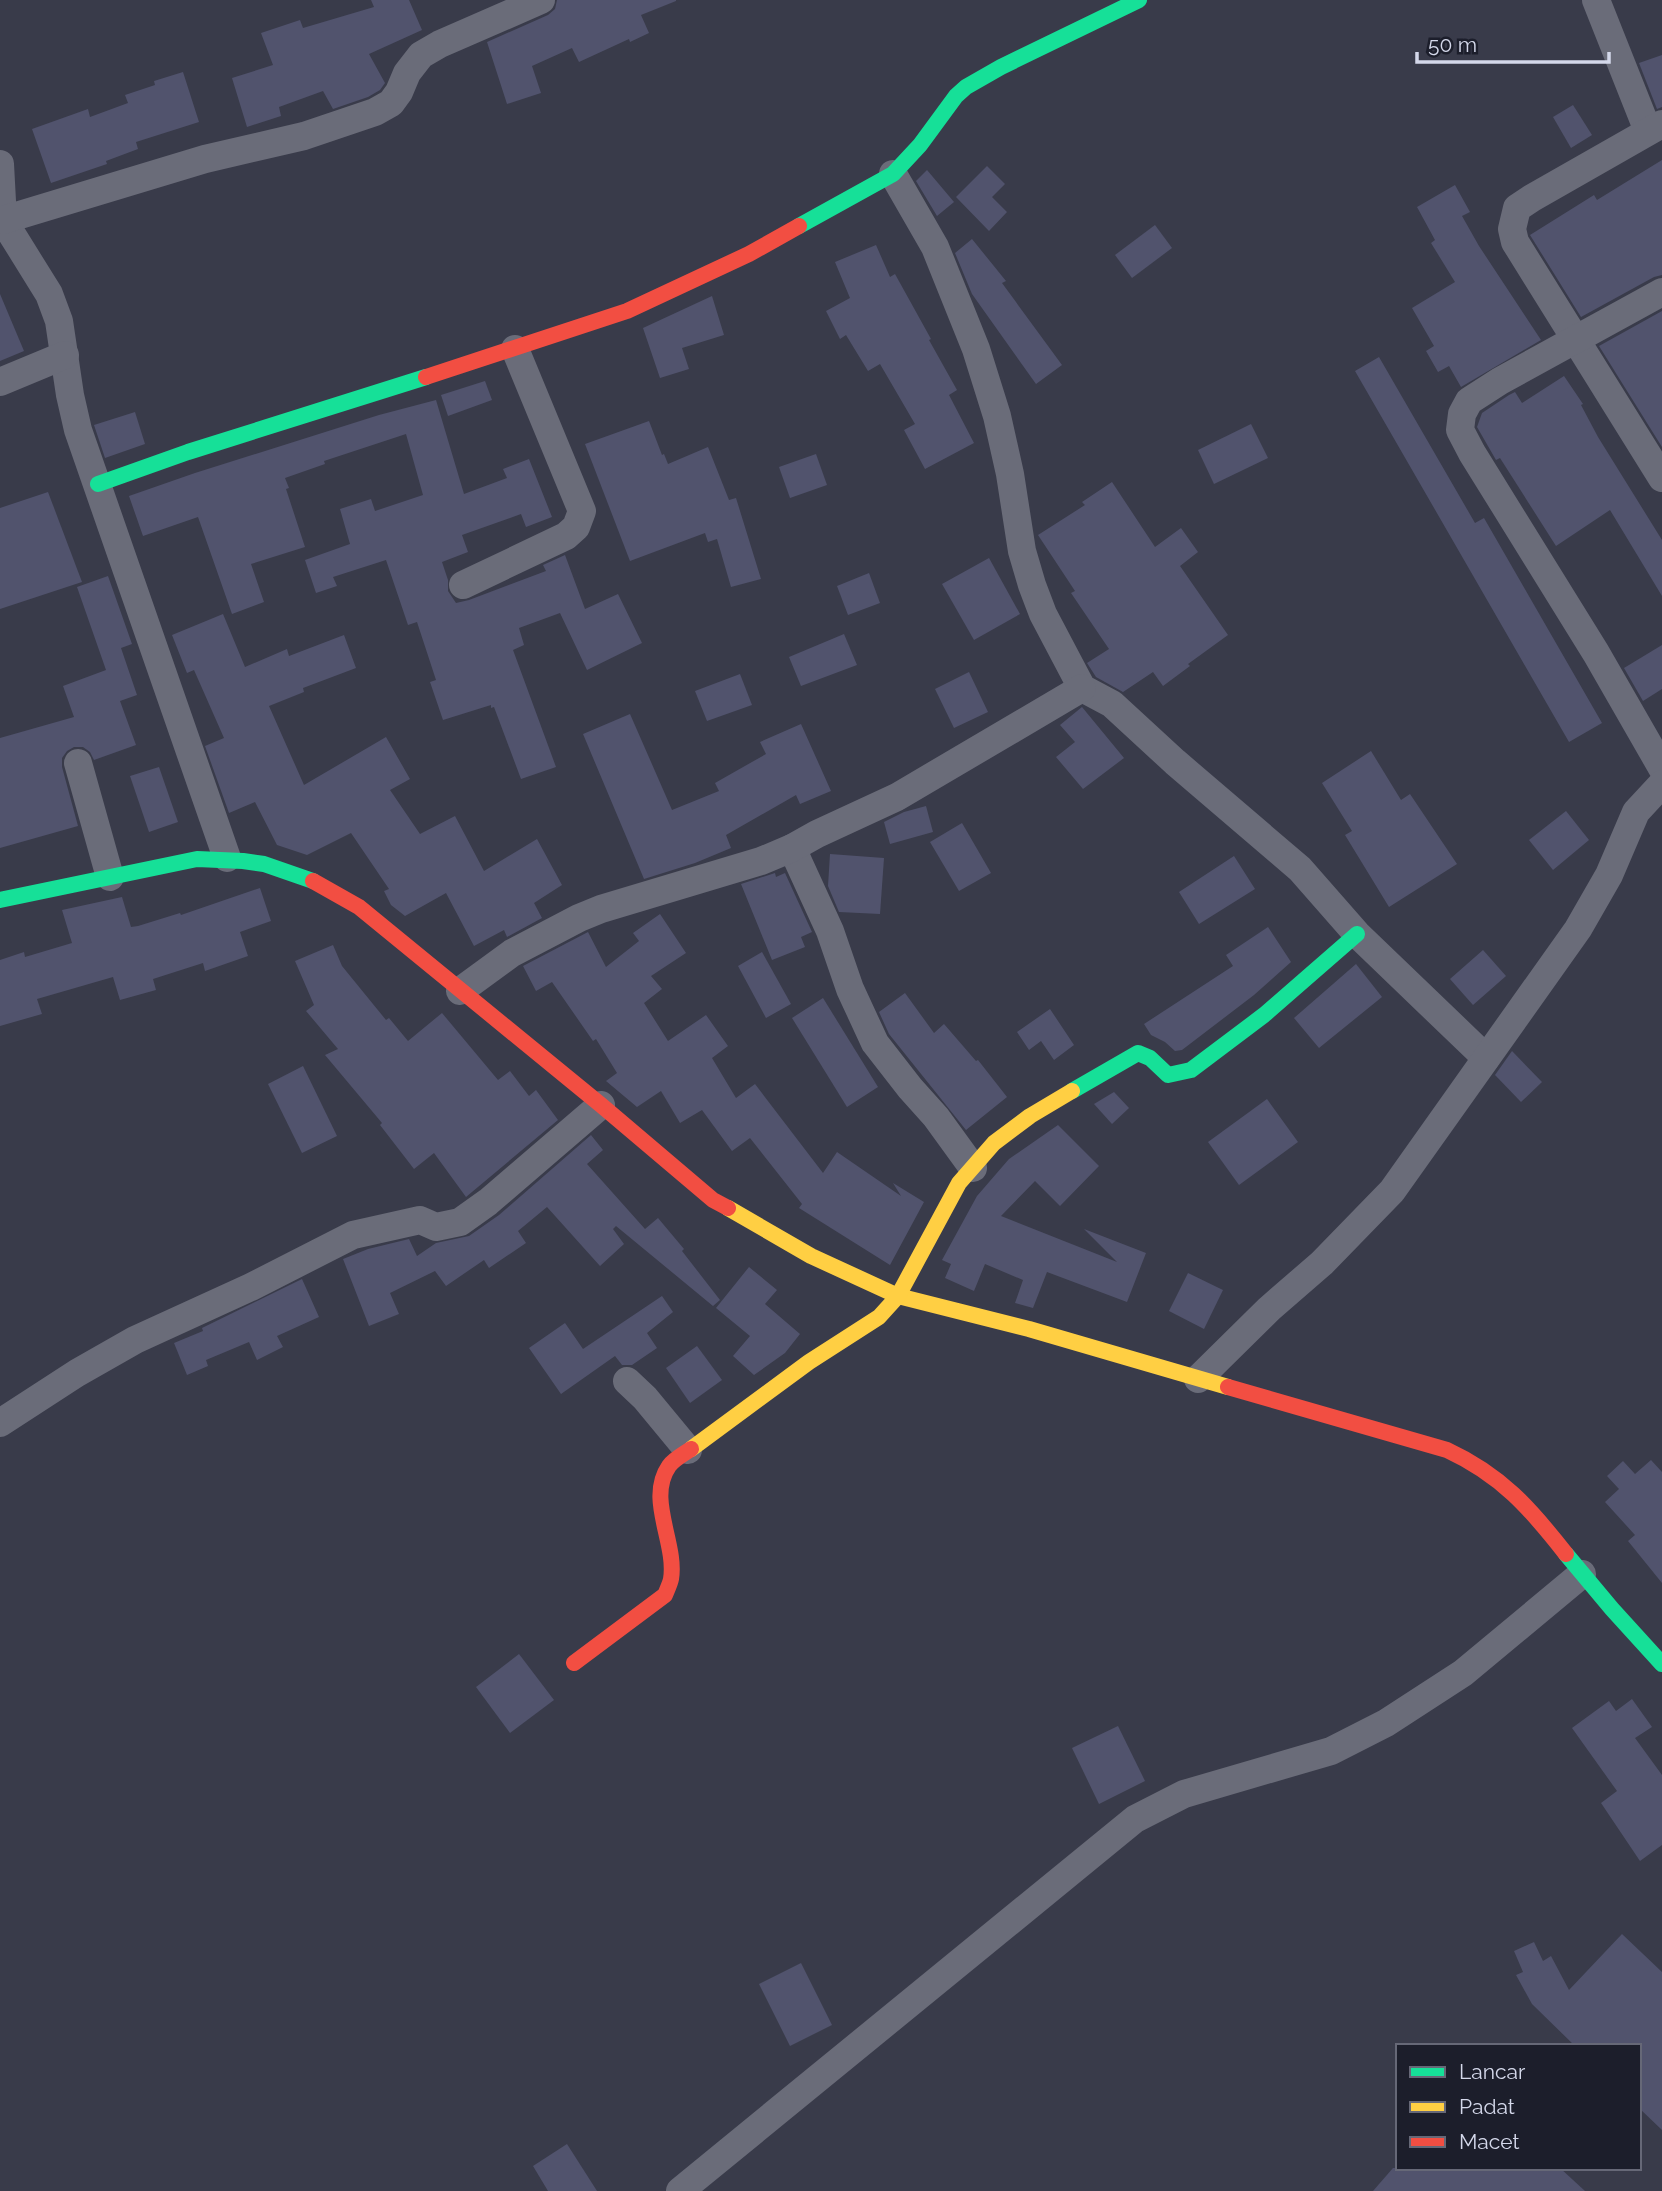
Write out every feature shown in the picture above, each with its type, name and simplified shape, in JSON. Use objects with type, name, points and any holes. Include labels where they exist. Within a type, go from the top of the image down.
[{"type":"street","points":[[3,220],[205,159],[304,136],[375,112],[391,103],[407,73],[421,55],[541,0]]},
{"type":"street","points":[[98,484],[201,448],[515,349],[626,311],[698,279],[749,254],[893,174],[966,87],[1001,67],[1139,0]]},
{"type":"street","points":[[1596,0],[1655,127],[1517,208],[1512,229],[1515,242],[1662,478]]},
{"type":"street","points":[[0,164],[3,220],[49,294],[59,321],[78,430],[227,858]]},
{"type":"street","points":[[893,174],[935,247],[976,349],[997,416],[1010,474],[1022,551],[1032,585],[1043,614],[1082,688],[1112,704],[1300,869],[1357,933],[1486,1058]]},
{"type":"street","points":[[1662,292],[1500,381],[1469,401],[1462,414],[1460,430],[1596,653],[1662,768]]},
{"type":"street","points":[[463,585],[566,536],[576,527],[582,511],[515,349]]},
{"type":"street","points":[[0,382],[65,355]]},
{"type":"street","points":[[460,991],[512,953],[579,918],[761,861],[897,797],[1082,688]]},
{"type":"street","points":[[78,763],[110,877]]},
{"type":"street","points":[[1199,1379],[1269,1309],[1322,1263],[1392,1191],[1578,929],[1609,875],[1636,812],[1662,784]]},
{"type":"street","points":[[792,848],[830,931],[850,989],[875,1043],[936,1116],[973,1168]]},
{"type":"street","points":[[0,900],[197,859],[227,858],[268,863],[298,873],[328,887],[359,907],[713,1200],[811,1256],[898,1296],[1029,1329],[1447,1450],[1472,1460],[1506,1485],[1538,1516],[1582,1574],[1662,1664]]},
{"type":"street","points":[[574,1664],[665,1595],[671,1578],[660,1500],[662,1478],[671,1464],[808,1362],[872,1322],[898,1296],[959,1183],[994,1143],[1030,1116],[1138,1054],[1144,1054],[1167,1074],[1191,1070],[1264,1015],[1357,933]]},
{"type":"street","points":[[0,1423],[77,1373],[135,1340],[251,1287],[353,1236],[420,1220],[436,1227],[460,1222],[488,1202],[601,1105]]},
{"type":"street","points":[[627,1381],[645,1398],[688,1450]]},
{"type":"street","points":[[680,2191],[1135,1819],[1184,1794],[1331,1751],[1386,1723],[1463,1673],[1582,1574]]},
{"type":"building","points":[[371,0],[409,0],[422,30],[369,54],[385,83],[380,90],[333,109],[323,91],[279,107],[281,116],[247,127],[232,78],[273,65],[261,33],[300,20],[303,28],[374,7]]},
{"type":"building","points":[[557,0],[676,1],[641,15],[649,33],[630,42],[629,39],[579,62],[572,48],[532,66],[541,93],[507,104],[487,42],[548,15],[555,9]]},
{"type":"building","points":[[1662,55],[1662,107],[1657,109],[1639,63]]},
{"type":"building","points":[[183,72],[199,122],[136,142],[138,149],[106,161],[107,164],[51,183],[32,129],[88,109],[90,117],[128,103],[125,95],[155,85],[154,81]]},
{"type":"building","points":[[1573,105],[1592,135],[1571,148],[1553,117]]},
{"type":"building","points":[[1662,160],[1662,275],[1581,317],[1530,235],[1594,195],[1597,200]]},
{"type":"building","points":[[987,166],[1005,184],[992,197],[1007,212],[989,231],[956,197]]},
{"type":"building","points":[[927,170],[954,202],[937,216],[916,181]]},
{"type":"building","points":[[1455,185],[1470,212],[1462,216],[1541,340],[1461,387],[1449,366],[1438,372],[1426,351],[1434,346],[1412,308],[1455,282],[1431,243],[1435,240],[1417,207]]},
{"type":"building","points":[[1155,225],[1172,248],[1132,278],[1115,255]]},
{"type":"building","points":[[972,239],[1006,281],[1002,283],[1062,365],[1036,384],[972,294],[955,253]]},
{"type":"building","points":[[876,245],[890,277],[895,274],[957,390],[949,395],[974,443],[925,469],[904,430],[915,424],[880,364],[868,371],[846,335],[840,339],[826,311],[850,298],[835,262]]},
{"type":"building","points":[[0,294],[24,351],[0,361]]},
{"type":"building","points":[[712,296],[724,335],[682,348],[689,369],[660,378],[643,328]]},
{"type":"building","points":[[1662,311],[1662,447],[1599,346]]},
{"type":"building","points":[[1379,357],[1475,523],[1484,518],[1602,723],[1569,742],[1355,371]]},
{"type":"building","points":[[1564,376],[1583,404],[1581,405],[1598,437],[1662,540],[1662,596],[1610,510],[1556,546],[1500,458],[1496,460],[1477,427],[1482,413],[1509,395],[1515,392],[1522,403]]},
{"type":"building","points":[[485,381],[492,400],[448,416],[441,395]]},
{"type":"building","points":[[436,400],[464,494],[507,478],[503,469],[529,459],[552,517],[526,527],[521,514],[462,535],[468,552],[442,562],[448,580],[448,591],[456,603],[546,571],[543,565],[565,555],[585,609],[618,594],[642,643],[587,670],[560,613],[519,628],[524,645],[513,650],[556,767],[521,779],[494,707],[491,708],[491,705],[443,720],[430,682],[436,680],[417,622],[408,625],[386,560],[333,577],[337,586],[316,593],[305,560],[350,544],[340,509],[371,499],[375,511],[423,495],[406,434],[324,461],[325,464],[285,478],[289,488],[286,489],[305,547],[251,564],[264,602],[232,614],[198,517],[143,536],[129,496],[379,415]]},
{"type":"building","points":[[135,412],[145,444],[105,458],[94,425]]},
{"type":"building","points":[[649,421],[668,464],[708,447],[729,500],[736,498],[761,579],[731,587],[717,539],[708,542],[705,533],[630,561],[585,444]]},
{"type":"building","points":[[1251,424],[1268,458],[1214,484],[1198,450]]},
{"type":"building","points":[[816,454],[827,485],[790,498],[779,467]]},
{"type":"building","points":[[1112,482],[1155,547],[1181,528],[1198,552],[1180,566],[1228,635],[1163,686],[1153,672],[1123,692],[1096,677],[1087,663],[1109,649],[1071,593],[1075,591],[1038,535],[1085,505],[1082,502]]},
{"type":"building","points":[[48,492],[82,582],[0,609],[0,508]]},
{"type":"building","points":[[989,558],[1020,614],[974,640],[942,584]]},
{"type":"building","points":[[869,573],[880,603],[848,615],[837,586]]},
{"type":"building","points":[[108,576],[132,644],[121,648],[137,695],[120,701],[136,745],[94,760],[90,752],[83,747],[74,747],[67,751],[62,758],[62,767],[78,826],[0,848],[0,738],[74,717],[63,686],[106,670],[77,587]]},
{"type":"building","points":[[223,614],[245,667],[287,649],[289,656],[344,635],[356,668],[303,688],[304,692],[269,706],[304,785],[386,737],[410,779],[390,790],[420,834],[455,816],[484,871],[537,839],[562,885],[534,903],[542,918],[507,937],[504,930],[474,946],[446,893],[405,916],[391,905],[384,891],[389,889],[351,833],[307,855],[277,845],[255,802],[229,813],[205,746],[224,738],[194,670],[187,673],[172,635]]},
{"type":"building","points":[[844,634],[857,665],[801,686],[789,657]]},
{"type":"building","points":[[1662,645],[1662,689],[1643,701],[1624,668]]},
{"type":"building","points":[[969,672],[988,712],[954,728],[935,689]]},
{"type":"building","points":[[740,674],[752,705],[707,721],[695,691]]},
{"type":"building","points":[[1082,707],[1124,758],[1083,789],[1056,757],[1075,742],[1060,725]]},
{"type":"building","points":[[630,714],[672,810],[719,791],[715,783],[766,754],[760,742],[801,724],[831,791],[800,804],[796,795],[726,835],[731,848],[644,879],[583,734]]},
{"type":"building","points":[[1371,751],[1401,800],[1410,794],[1457,864],[1389,907],[1345,835],[1352,831],[1322,783]]},
{"type":"building","points":[[159,767],[178,822],[149,832],[130,776]]},
{"type":"building","points":[[926,806],[933,832],[890,844],[884,822],[904,812]]},
{"type":"building","points":[[1566,811],[1589,840],[1553,870],[1529,840]]},
{"type":"building","points":[[962,823],[991,873],[959,891],[930,842]]},
{"type":"building","points":[[830,854],[884,858],[880,914],[839,912],[828,886]]},
{"type":"building","points":[[1234,856],[1255,889],[1199,924],[1179,892]]},
{"type":"building","points":[[775,873],[776,877],[785,873],[812,932],[801,937],[805,947],[772,960],[741,884]]},
{"type":"building","points":[[260,888],[271,921],[240,932],[248,956],[205,971],[203,963],[153,979],[156,990],[120,1000],[113,977],[37,999],[42,1014],[0,1026],[0,960],[24,952],[25,957],[72,943],[62,910],[122,897],[131,927],[180,913],[181,915]]},
{"type":"building","points":[[660,914],[686,953],[651,976],[662,989],[644,1003],[668,1041],[706,1015],[728,1046],[712,1058],[736,1098],[755,1084],[823,1173],[837,1152],[901,1196],[893,1183],[924,1202],[890,1265],[799,1208],[802,1204],[750,1138],[732,1151],[702,1110],[680,1123],[661,1091],[637,1107],[606,1081],[617,1073],[596,1039],[593,1041],[552,982],[536,991],[523,966],[588,932],[606,967],[639,941],[633,933]]},
{"type":"building","points":[[1268,927],[1291,962],[1254,995],[1182,1050],[1175,1051],[1151,1035],[1144,1024],[1233,966],[1226,955]]},
{"type":"building","points":[[333,945],[342,966],[386,1020],[389,1018],[408,1041],[442,1013],[498,1080],[510,1071],[529,1096],[536,1090],[558,1120],[466,1197],[434,1153],[414,1169],[380,1125],[382,1123],[325,1055],[338,1049],[306,1011],[314,1005],[295,961]]},
{"type":"building","points":[[1483,950],[1506,976],[1473,1005],[1450,979]]},
{"type":"building","points":[[762,952],[791,1004],[766,1018],[738,966]]},
{"type":"building","points":[[1356,964],[1382,997],[1319,1048],[1294,1018]]},
{"type":"building","points":[[905,993],[934,1033],[944,1024],[976,1061],[978,1060],[1007,1097],[966,1130],[889,1034],[879,1012]]},
{"type":"building","points":[[823,998],[878,1087],[847,1107],[792,1018]]},
{"type":"building","points":[[1050,1009],[1074,1045],[1054,1060],[1041,1041],[1029,1050],[1017,1032]]},
{"type":"building","points":[[1512,1051],[1542,1082],[1521,1102],[1495,1075]]},
{"type":"building","points":[[303,1066],[337,1136],[302,1153],[268,1084]]},
{"type":"building","points":[[1114,1092],[1129,1108],[1112,1124],[1094,1104]]},
{"type":"building","points":[[1267,1099],[1298,1142],[1239,1185],[1208,1142]]},
{"type":"building","points":[[1058,1125],[1099,1166],[1060,1206],[1035,1181],[1001,1216],[1117,1262],[1084,1229],[1146,1253],[1127,1302],[1047,1272],[1033,1308],[1015,1303],[1023,1280],[985,1264],[974,1291],[945,1278],[951,1264],[942,1260],[977,1196],[1009,1159]]},
{"type":"building","points":[[591,1135],[603,1150],[587,1164],[645,1229],[658,1218],[720,1300],[713,1306],[616,1226],[613,1229],[624,1244],[600,1266],[547,1207],[518,1231],[526,1243],[489,1268],[484,1260],[446,1286],[435,1271],[390,1293],[399,1314],[369,1326],[343,1259],[368,1249],[409,1239],[417,1256],[436,1243],[469,1236],[499,1215]]},
{"type":"building","points":[[749,1267],[777,1290],[765,1304],[800,1334],[785,1353],[754,1375],[733,1356],[750,1336],[716,1308]]},
{"type":"building","points":[[1188,1273],[1223,1290],[1204,1329],[1169,1311]]},
{"type":"building","points":[[302,1279],[319,1317],[277,1336],[283,1347],[257,1360],[249,1342],[206,1360],[208,1366],[187,1375],[174,1343],[203,1331],[202,1328]]},
{"type":"building","points":[[662,1296],[673,1312],[647,1333],[657,1348],[632,1365],[622,1365],[615,1356],[561,1394],[529,1348],[565,1323],[583,1349]]},
{"type":"building","points":[[697,1346],[722,1380],[690,1403],[666,1368]]},
{"type":"building","points":[[1651,1460],[1662,1472],[1662,1583],[1628,1541],[1635,1535],[1605,1502],[1619,1489],[1607,1476],[1623,1461],[1635,1474]]},
{"type":"building","points":[[519,1654],[554,1700],[510,1733],[476,1687]]},
{"type":"building","points":[[1632,1699],[1652,1727],[1635,1738],[1662,1775],[1662,1845],[1640,1861],[1601,1803],[1617,1791],[1572,1728],[1609,1701],[1616,1711]]},
{"type":"building","points":[[1118,1726],[1145,1781],[1099,1804],[1072,1748]]},
{"type":"building","points":[[1622,1934],[1662,1972],[1662,2130],[1641,2110],[1641,2044],[1573,2044],[1532,2004],[1516,1975],[1523,1972],[1514,1951],[1534,1942],[1543,1961],[1551,1956],[1569,1990]]},
{"type":"building","points":[[801,1963],[832,2025],[790,2046],[759,1984]]},
{"type":"building","points":[[567,2144],[597,2191],[548,2191],[533,2166]]},
{"type":"building","points":[[1393,2168],[1396,2168],[1562,2170],[1585,2191],[1373,2191]]},
{"type":"traffic: fast","points":[[799,226],[893,174],[966,87],[1001,67],[1139,0]]},
{"type":"traffic: fast","points":[[98,484],[188,452],[426,377]]},
{"type":"traffic: fast","points":[[0,900],[197,859],[264,864],[313,881]]},
{"type":"traffic: fast","points":[[1072,1091],[1138,1053],[1150,1058],[1168,1075],[1191,1070],[1264,1015],[1357,934]]},
{"type":"traffic: fast","points":[[1566,1554],[1662,1664]]},
{"type":"traffic: slow","points":[[691,1449],[809,1362],[879,1317],[898,1296],[959,1183],[994,1143],[1030,1116],[1072,1091]]},
{"type":"traffic: slow","points":[[728,1208],[811,1256],[898,1296],[1029,1329],[1228,1387]]},
{"type":"traffic: jam","points":[[426,377],[627,311],[749,254],[799,226]]},
{"type":"traffic: jam","points":[[313,881],[359,907],[713,1200],[728,1208]]},
{"type":"traffic: jam","points":[[1228,1387],[1447,1450],[1483,1470],[1513,1494],[1566,1554]]},
{"type":"traffic: jam","points":[[574,1663],[665,1595],[671,1579],[672,1565],[660,1493],[671,1463],[691,1449]]}]
